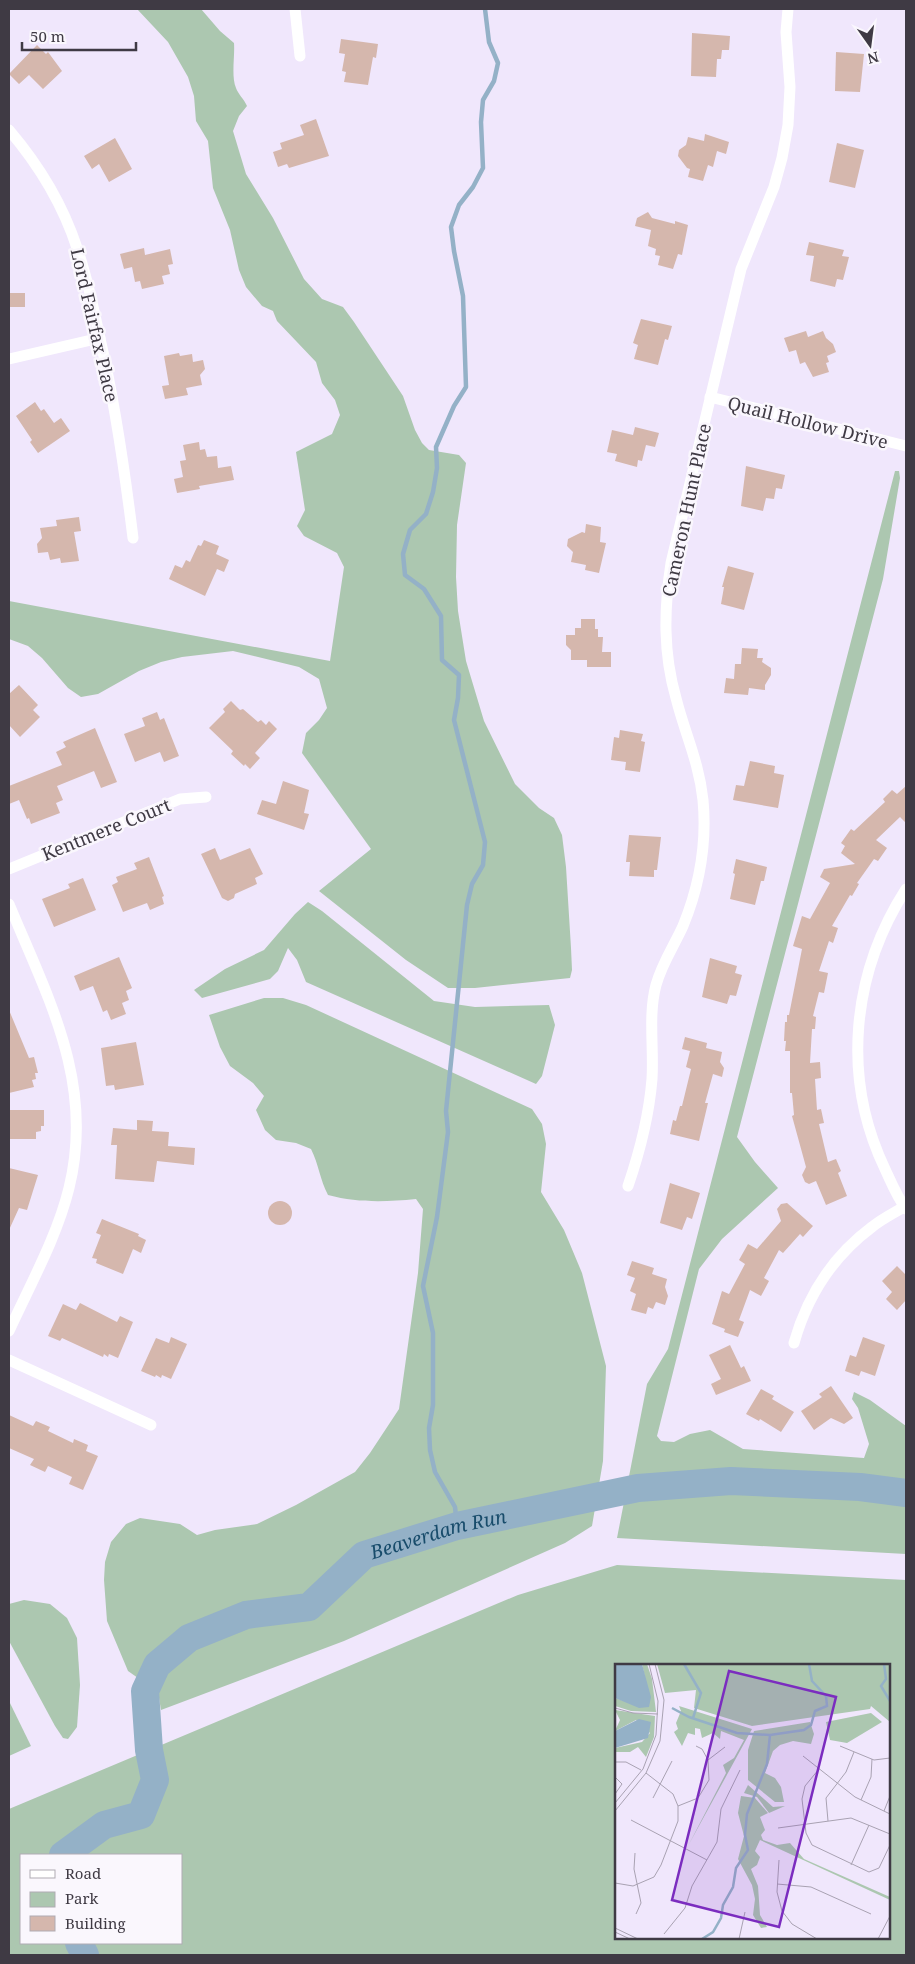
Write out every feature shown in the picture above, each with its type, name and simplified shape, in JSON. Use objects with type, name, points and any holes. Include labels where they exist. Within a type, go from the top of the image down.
[{"type":"street","points":[[295,9],[300,56]]},
{"type":"street","name":"Cameron Hunt Place","points":[[628,1186],[640,1151],[648,1114],[652,1079],[653,1005],[656,985],[692,900],[704,834],[703,801],[698,769],[676,699],[668,665],[665,615],[670,563],[741,269],[774,187],[782,158],[788,125],[790,87],[786,32],[788,9]]},
{"type":"street","name":"Lord Fairfax Place","points":[[9,130],[30,158],[61,209],[82,261],[119,433],[133,538]]},
{"type":"street","points":[[9,359],[100,338]]},
{"type":"street","name":"Quail Hollow Drive","points":[[710,397],[906,446]]},
{"type":"street","name":"Kentmere Court","points":[[9,869],[180,799],[206,798]]},
{"type":"street","points":[[794,1343],[807,1306],[835,1262],[852,1243],[872,1227],[905,1208],[871,1135],[862,1098],[858,1046],[860,1007],[872,955],[893,910],[906,888]]},
{"type":"street","points":[[9,904],[62,1032],[73,1079],[77,1132],[75,1161],[59,1221],[9,1331]]},
{"type":"street","points":[[9,1360],[150,1425]]},
{"type":"green space","points":[[137,9],[201,9],[220,31],[234,43],[233,72],[235,83],[247,106],[239,116],[233,131],[246,174],[273,218],[304,279],[322,299],[343,307],[354,322],[403,396],[415,430],[422,443],[429,450],[459,455],[466,463],[457,525],[456,577],[458,611],[466,661],[484,721],[515,784],[539,808],[554,818],[562,835],[571,948],[572,970],[570,978],[475,988],[448,988],[406,960],[319,891],[371,849],[302,753],[306,733],[319,720],[327,708],[319,679],[299,667],[233,651],[182,657],[161,662],[139,671],[98,694],[81,697],[68,688],[42,658],[28,646],[9,639],[9,601],[330,661],[344,567],[337,553],[304,536],[297,526],[305,510],[296,452],[332,434],[340,415],[335,400],[322,383],[316,362],[277,321],[273,311],[262,306],[246,287],[239,270],[230,230],[213,188],[208,141],[196,121],[194,96],[188,77],[168,42]]},
{"type":"green space","points":[[895,471],[899,471],[900,478],[883,579],[737,1137],[755,1162],[778,1188],[722,1239],[699,1269],[657,1436],[661,1441],[674,1442],[690,1434],[710,1430],[743,1449],[864,1458],[869,1444],[858,1408],[852,1399],[854,1392],[870,1400],[906,1426],[906,1554],[617,1538],[647,1384],[668,1349]]},
{"type":"green space","points":[[308,902],[322,911],[434,1001],[475,1007],[549,1005],[555,1025],[542,1076],[536,1084],[306,982],[297,960],[288,948],[278,971],[270,979],[202,998],[194,990],[225,969],[264,950]]},
{"type":"green space","points":[[264,998],[283,998],[306,1005],[532,1109],[542,1124],[546,1144],[541,1192],[564,1230],[582,1273],[606,1366],[603,1461],[592,1526],[565,1543],[344,1641],[161,1710],[158,1692],[128,1671],[107,1621],[104,1580],[105,1562],[111,1542],[126,1524],[140,1518],[180,1524],[197,1535],[215,1530],[257,1524],[355,1472],[399,1409],[418,1273],[423,1209],[416,1199],[372,1201],[328,1195],[311,1149],[296,1143],[276,1140],[265,1130],[256,1110],[264,1096],[253,1083],[230,1066],[220,1047],[209,1015]]},
{"type":"green space","points":[[617,1565],[906,1580],[906,1955],[9,1955],[9,1809],[518,1595]]},
{"type":"green space","points":[[24,1600],[50,1604],[67,1618],[77,1638],[80,1685],[77,1727],[68,1739],[63,1738],[55,1726],[9,1641],[9,1604]]},
{"type":"green space","points":[[9,1701],[31,1746],[9,1756]]},
{"type":"building","points":[[692,33],[730,36],[729,50],[722,50],[721,59],[717,59],[716,77],[691,76]]},
{"type":"building","points":[[341,39],[378,44],[376,58],[373,57],[368,85],[344,82],[346,72],[342,71],[345,54],[339,53]]},
{"type":"building","points":[[37,45],[46,54],[48,52],[62,71],[43,89],[29,75],[19,84],[9,74]]},
{"type":"building","points":[[836,52],[864,54],[860,92],[835,91]]},
{"type":"building","points":[[316,119],[329,156],[289,168],[287,164],[278,167],[273,152],[282,149],[280,143],[304,135],[300,125]]},
{"type":"building","points":[[705,134],[729,142],[726,154],[717,151],[713,167],[708,165],[703,181],[688,177],[690,169],[687,168],[678,156],[679,150],[686,145],[688,137],[704,141]]},
{"type":"building","points":[[115,138],[132,169],[109,182],[99,164],[92,169],[84,156]]},
{"type":"building","points":[[837,143],[864,150],[855,188],[829,182]]},
{"type":"building","points":[[648,212],[652,218],[688,225],[682,255],[678,254],[673,269],[658,265],[660,256],[655,255],[656,249],[648,246],[651,230],[635,226],[637,218]]},
{"type":"building","points":[[809,242],[844,250],[842,256],[849,257],[843,280],[837,279],[835,287],[810,281],[814,256],[806,255]]},
{"type":"building","points":[[144,248],[145,255],[170,249],[173,264],[168,265],[170,274],[162,276],[164,284],[142,289],[140,281],[135,282],[132,267],[124,269],[120,254]]},
{"type":"building","points":[[9,293],[25,293],[25,307],[9,307]]},
{"type":"building","points":[[641,319],[672,326],[668,340],[665,339],[658,365],[634,359],[638,345],[633,343]]},
{"type":"building","points":[[806,331],[808,337],[823,331],[826,338],[833,344],[836,352],[827,356],[829,362],[826,363],[829,372],[813,377],[805,362],[800,364],[796,350],[789,352],[784,338]]},
{"type":"building","points":[[179,353],[180,356],[192,354],[193,362],[203,360],[205,369],[200,375],[202,385],[186,388],[188,395],[165,399],[162,386],[169,385],[164,356]]},
{"type":"building","points":[[35,402],[41,411],[44,409],[54,423],[61,418],[70,431],[38,453],[16,416]]},
{"type":"building","points":[[635,427],[659,433],[655,447],[646,445],[642,461],[638,460],[637,467],[615,461],[617,454],[607,452],[612,430],[633,435]]},
{"type":"building","points":[[199,442],[200,450],[205,449],[207,457],[217,456],[218,468],[231,466],[234,480],[199,486],[200,489],[177,493],[174,479],[183,477],[180,461],[186,460],[183,445]]},
{"type":"building","points":[[746,466],[785,475],[782,489],[776,488],[774,499],[766,498],[763,511],[741,506]]},
{"type":"building","points":[[79,517],[81,531],[74,532],[79,561],[61,563],[60,558],[50,560],[48,552],[38,553],[37,544],[42,538],[40,528],[57,526],[56,520]]},
{"type":"building","points":[[586,524],[601,527],[600,542],[606,543],[599,573],[585,570],[586,565],[571,562],[573,552],[567,546],[568,539],[582,532],[585,533]]},
{"type":"building","points":[[204,540],[219,546],[216,554],[229,560],[224,572],[217,569],[205,596],[169,579],[175,565],[182,568],[186,560],[190,562],[198,545],[201,546]]},
{"type":"building","points":[[728,566],[754,573],[744,610],[721,604],[724,587],[722,587]]},
{"type":"building","points":[[581,619],[595,619],[595,629],[598,629],[598,637],[603,637],[602,652],[611,652],[611,667],[587,667],[587,660],[571,660],[571,650],[566,645],[566,635],[575,635],[575,628],[581,628]]},
{"type":"building","points":[[742,648],[758,649],[757,658],[763,658],[762,662],[771,668],[771,675],[765,685],[765,690],[749,688],[748,695],[724,693],[726,678],[734,679],[735,664],[741,664]]},
{"type":"building","points":[[19,685],[38,705],[33,710],[40,717],[20,737],[9,725],[9,694]]},
{"type":"building","points":[[231,701],[240,710],[243,709],[258,722],[261,720],[266,725],[269,721],[277,729],[255,753],[260,758],[250,769],[231,754],[233,751],[209,728],[225,712],[223,709]]},
{"type":"building","points":[[157,712],[160,720],[164,718],[179,756],[164,762],[160,752],[135,762],[124,734],[145,726],[142,718]]},
{"type":"building","points":[[95,728],[117,782],[101,788],[94,771],[57,786],[63,800],[56,803],[60,813],[31,824],[19,800],[9,804],[9,786],[62,765],[56,752],[66,747],[63,742]]},
{"type":"building","points":[[620,730],[643,734],[641,741],[645,742],[640,772],[625,770],[626,762],[611,760],[614,737],[619,738]]},
{"type":"building","points":[[750,761],[775,766],[774,773],[784,775],[778,808],[733,800],[736,785],[744,786]]},
{"type":"building","points":[[283,781],[309,790],[304,813],[309,814],[304,830],[257,814],[262,800],[276,804]]},
{"type":"building","points":[[906,786],[906,823],[900,817],[876,840],[887,848],[878,861],[874,859],[857,883],[859,884],[852,896],[850,895],[832,926],[838,928],[833,943],[829,941],[819,971],[828,973],[824,993],[819,992],[813,1016],[816,1017],[815,1029],[812,1029],[810,1063],[820,1062],[821,1078],[815,1079],[817,1110],[821,1109],[824,1123],[819,1124],[828,1162],[836,1159],[841,1171],[838,1173],[847,1196],[826,1205],[816,1181],[809,1184],[805,1182],[802,1175],[806,1167],[792,1116],[794,1115],[792,1093],[790,1093],[790,1051],[785,1051],[785,1022],[787,1022],[787,1015],[789,1015],[802,949],[793,946],[802,916],[810,919],[830,883],[820,877],[824,869],[855,864],[841,853],[845,846],[841,843],[851,829],[854,831],[885,802],[883,799],[892,790],[897,794]]},
{"type":"building","points":[[629,835],[661,837],[657,870],[654,870],[654,877],[629,876],[630,862],[626,862]]},
{"type":"building","points":[[215,848],[220,860],[250,848],[263,874],[255,878],[257,884],[235,894],[234,898],[228,901],[222,898],[201,854]]},
{"type":"building","points":[[149,857],[164,896],[162,897],[164,904],[150,910],[147,903],[123,912],[112,885],[118,882],[116,877],[137,869],[134,863]]},
{"type":"building","points":[[736,859],[767,867],[764,881],[761,881],[755,905],[730,899]]},
{"type":"building","points":[[83,878],[96,910],[54,927],[42,899],[70,888],[68,884]]},
{"type":"building","points":[[119,957],[132,988],[126,991],[129,1000],[122,1003],[126,1014],[111,1020],[107,1010],[103,1012],[93,986],[80,991],[74,976]]},
{"type":"building","points":[[710,958],[737,966],[735,973],[742,975],[736,996],[730,995],[727,1004],[702,997]]},
{"type":"building","points":[[9,1010],[29,1058],[34,1057],[38,1073],[35,1073],[36,1079],[32,1080],[34,1087],[9,1093]]},
{"type":"building","points":[[685,1037],[707,1043],[706,1048],[722,1052],[720,1062],[724,1068],[722,1077],[713,1074],[705,1103],[708,1103],[699,1141],[670,1134],[673,1120],[676,1121],[680,1106],[682,1106],[691,1069],[686,1067],[690,1051],[682,1049]]},
{"type":"building","points":[[136,1042],[144,1085],[115,1090],[114,1085],[106,1086],[101,1048]]},
{"type":"building","points":[[9,1110],[44,1110],[44,1126],[41,1126],[41,1131],[36,1132],[36,1139],[9,1139]]},
{"type":"building","points":[[137,1120],[153,1121],[152,1131],[169,1132],[168,1146],[195,1148],[194,1165],[157,1161],[154,1182],[115,1179],[117,1145],[111,1145],[113,1128],[137,1130]]},
{"type":"building","points":[[9,1168],[38,1175],[27,1210],[19,1208],[9,1230]]},
{"type":"building","points":[[670,1183],[700,1193],[692,1219],[687,1217],[682,1230],[660,1223]]},
{"type":"building","points":[[280,1201],[288,1205],[292,1213],[288,1221],[280,1225],[272,1221],[268,1213],[272,1205]]},
{"type":"building","points":[[787,1203],[813,1226],[803,1237],[800,1234],[783,1253],[779,1250],[764,1278],[769,1281],[761,1296],[750,1290],[739,1320],[744,1322],[738,1337],[724,1332],[725,1329],[712,1324],[722,1291],[729,1294],[745,1264],[739,1260],[748,1244],[757,1249],[781,1221],[777,1209],[781,1204]]},
{"type":"building","points":[[102,1219],[139,1234],[138,1236],[146,1240],[141,1253],[133,1249],[123,1274],[96,1263],[97,1259],[92,1258],[101,1235],[96,1233]]},
{"type":"building","points":[[632,1261],[654,1268],[652,1274],[667,1279],[665,1287],[668,1296],[665,1305],[656,1302],[653,1309],[648,1307],[646,1314],[631,1310],[636,1294],[630,1291],[635,1278],[627,1275]]},
{"type":"building","points":[[897,1266],[906,1275],[906,1300],[897,1310],[886,1299],[892,1292],[882,1281]]},
{"type":"building","points":[[80,1303],[117,1322],[120,1316],[133,1322],[118,1358],[109,1354],[108,1357],[104,1354],[103,1357],[62,1338],[60,1341],[48,1336],[63,1304],[76,1310]]},
{"type":"building","points":[[171,1337],[187,1344],[171,1379],[162,1375],[161,1378],[156,1375],[155,1377],[141,1371],[156,1338],[169,1343]]},
{"type":"building","points":[[863,1337],[885,1345],[875,1376],[861,1371],[859,1376],[845,1371],[850,1355],[856,1357]]},
{"type":"building","points":[[730,1345],[741,1368],[744,1366],[751,1381],[716,1395],[711,1384],[721,1379],[709,1355]]},
{"type":"building","points":[[831,1386],[853,1418],[844,1424],[831,1418],[814,1430],[801,1411],[822,1397],[819,1394]]},
{"type":"building","points":[[761,1389],[774,1396],[772,1399],[794,1412],[781,1432],[760,1419],[759,1421],[746,1414]]},
{"type":"building","points":[[9,1415],[33,1426],[36,1421],[50,1427],[48,1431],[73,1443],[74,1439],[88,1445],[86,1451],[98,1456],[83,1490],[69,1484],[72,1477],[48,1466],[45,1472],[30,1465],[34,1459],[9,1448]]},
{"type":"waterway","points":[[457,1526],[455,1507],[435,1472],[430,1450],[429,1428],[433,1405],[433,1333],[423,1286],[437,1217],[448,1132],[446,1111],[467,905],[472,884],[483,865],[485,842],[454,720],[458,698],[459,675],[442,660],[441,616],[424,589],[405,575],[403,554],[410,530],[426,514],[433,492],[437,468],[436,447],[454,406],[466,387],[463,296],[451,227],[459,205],[473,187],[483,168],[481,122],[483,100],[494,81],[498,63],[489,42],[485,9]]},
{"type":"waterway","name":"Beaverdam Run","points":[[64,1854],[104,1825],[141,1815],[155,1780],[149,1750],[145,1691],[157,1665],[189,1638],[246,1615],[309,1607],[364,1555],[457,1526],[638,1488],[731,1481],[860,1487],[906,1493]]},
{"type":"waterway","name":"Beaverdam Run","points":[[80,1944],[85,1955]]}]
